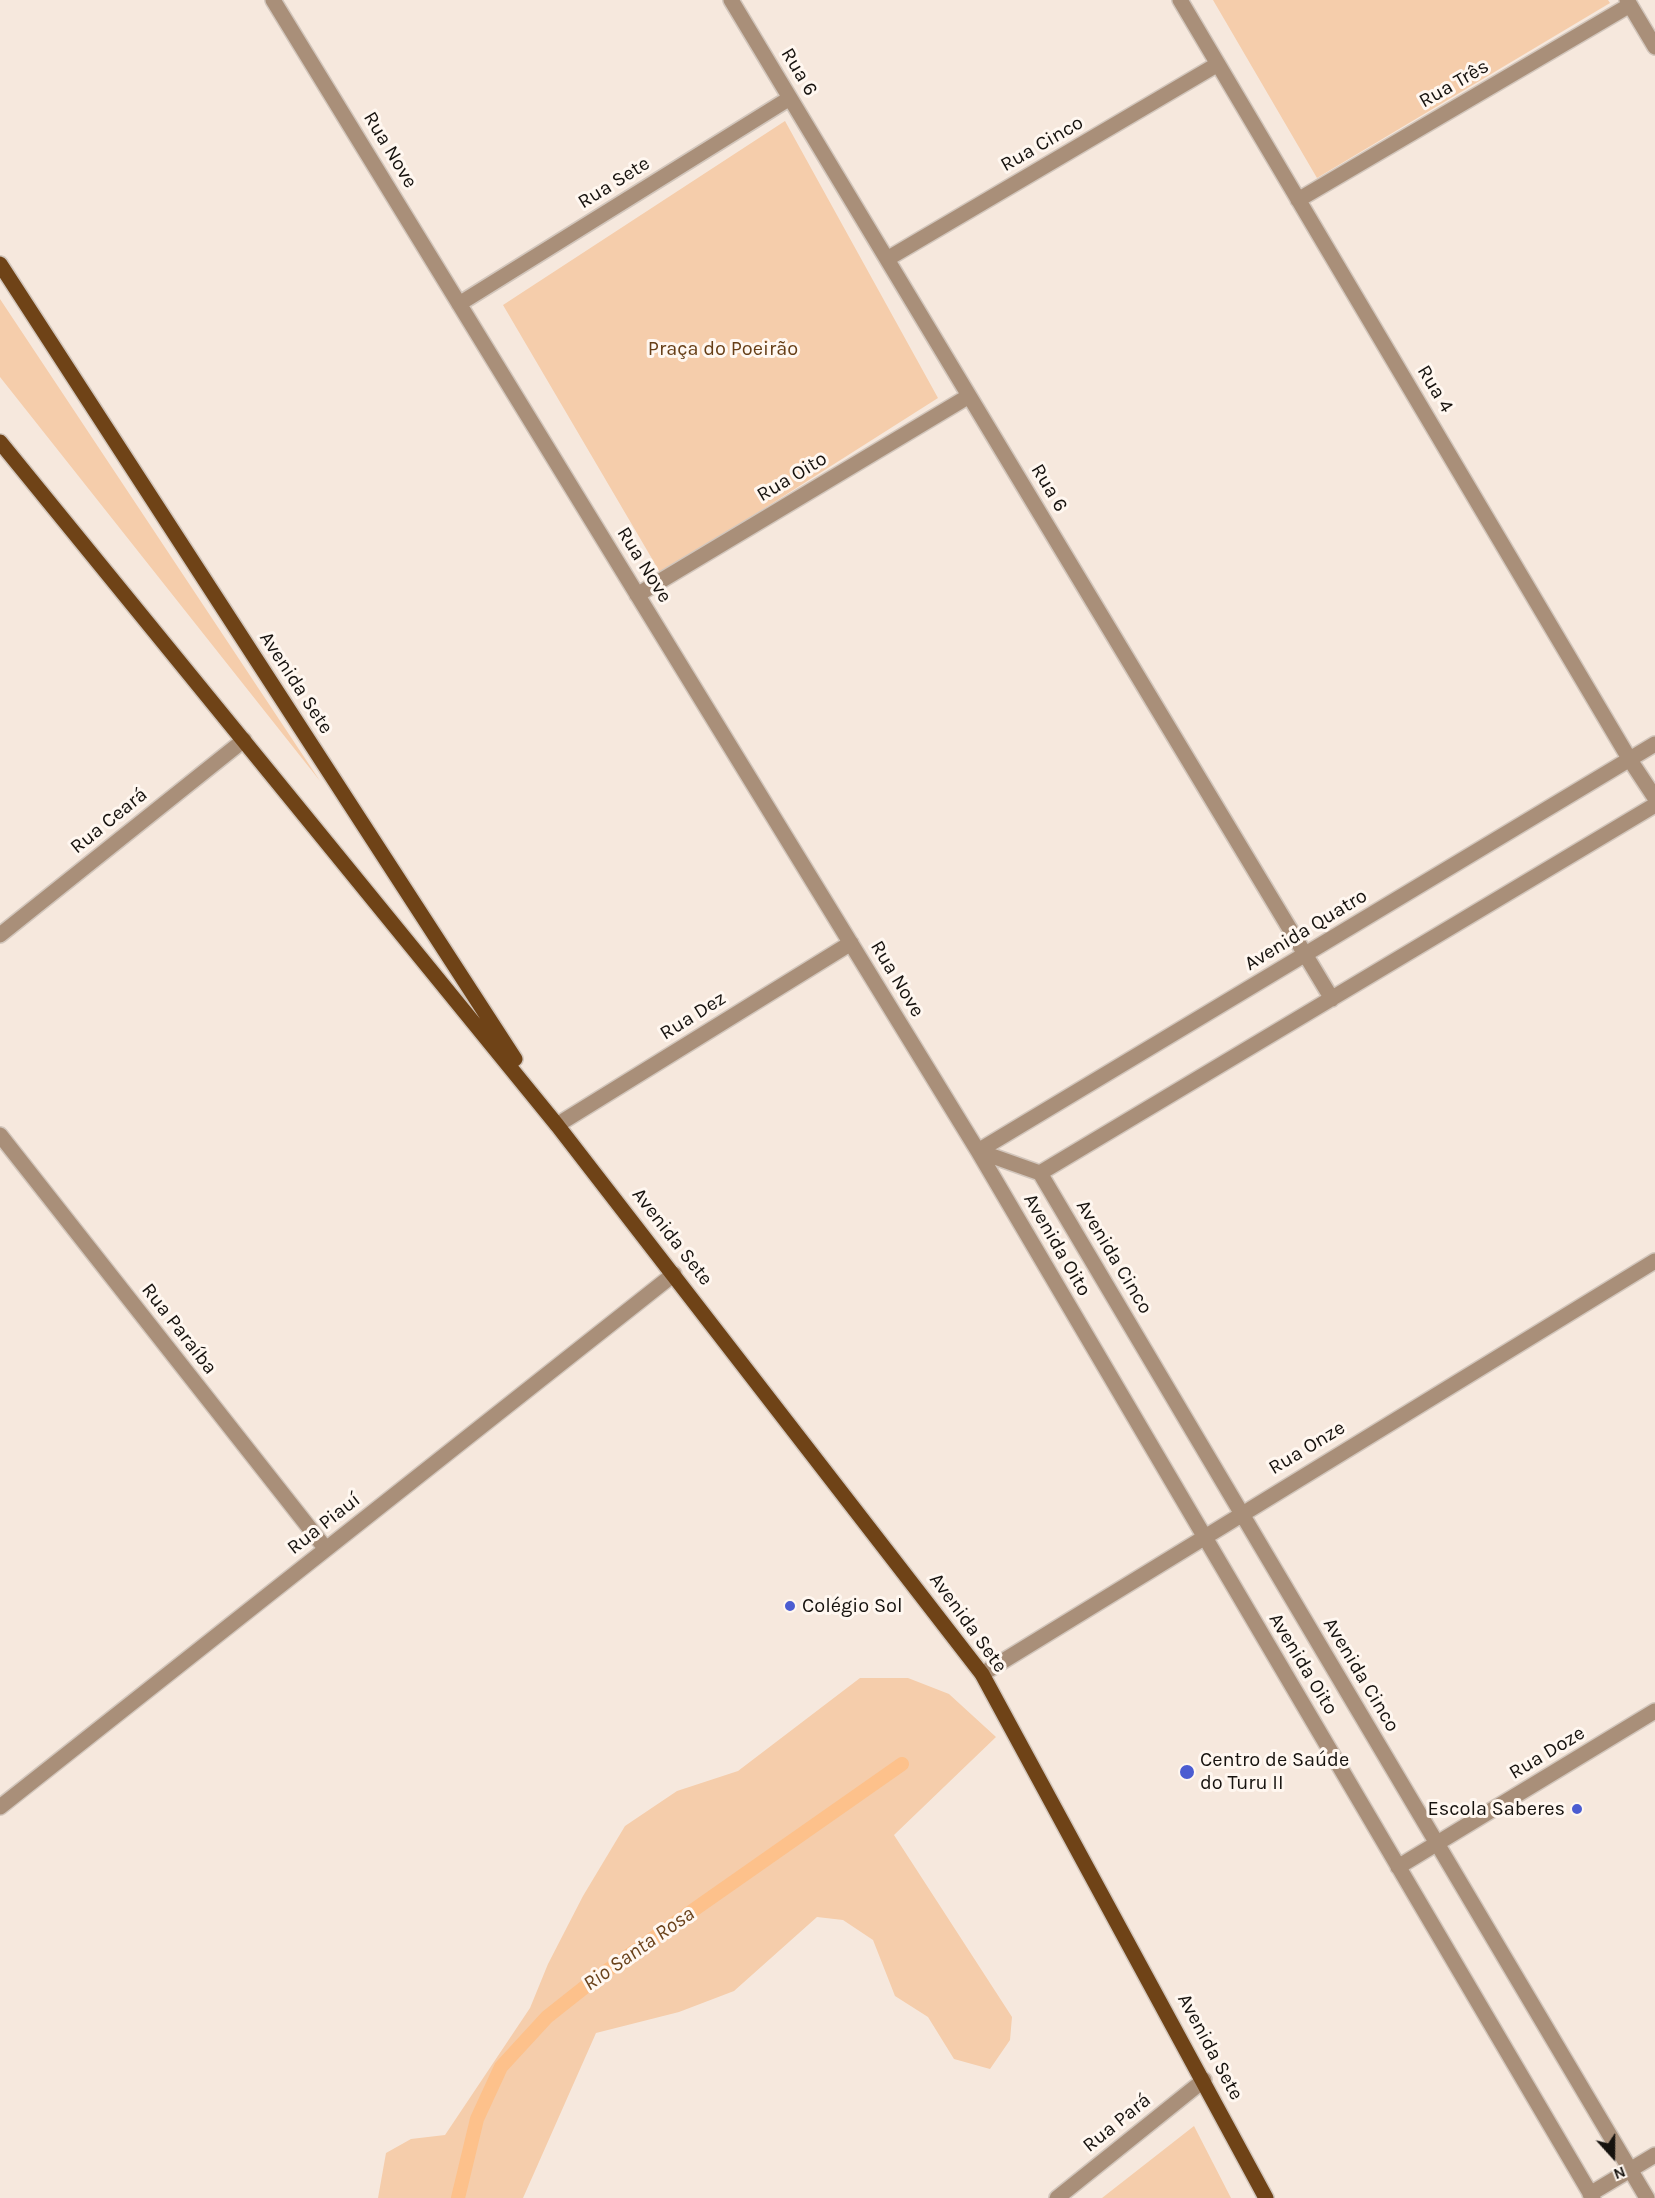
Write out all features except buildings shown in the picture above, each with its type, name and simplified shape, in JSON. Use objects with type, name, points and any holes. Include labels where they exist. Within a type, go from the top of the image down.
[{"type":"main road","name":"Avenida Sete","points":[[0,264],[557,1125]]},
{"type":"main road","name":"Avenida Sete","points":[[0,442],[557,1125],[982,1674],[1266,2198]]},
{"type":"street","name":"Rua Nove","points":[[273,0],[978,1151]]},
{"type":"street","name":"Rua 6","points":[[731,0],[1332,999]]},
{"type":"street","name":"Rua 4","points":[[1180,0],[1629,760],[1655,798]]},
{"type":"street","points":[[1629,2],[1655,47]]},
{"type":"street","name":"Rua Três","points":[[1298,200],[1629,2]]},
{"type":"street","name":"Rua Cinco","points":[[887,259],[1218,64]]},
{"type":"street","name":"Rua Sete","points":[[459,304],[790,98]]},
{"type":"street","name":"Rua Oito","points":[[637,595],[969,396]]},
{"type":"street","name":"Rua Ceará","points":[[0,934],[244,740]]},
{"type":"street","name":"Avenida Quatro","points":[[978,1151],[1655,744]]},
{"type":"street","points":[[978,1151],[1040,1173],[1655,805]]},
{"type":"street","name":"Rua Dez","points":[[557,1125],[851,944]]},
{"type":"street","name":"Rua Paraíba","points":[[0,1135],[326,1549]]},
{"type":"street","name":"Avenida Oito","points":[[978,1151],[1592,2196]]},
{"type":"street","name":"Avenida Cinco","points":[[1040,1173],[1647,2198]]},
{"type":"street","name":"Rua Onze","points":[[982,1674],[1655,1261]]},
{"type":"street","name":"Rua Piauí","points":[[0,1807],[674,1274]]},
{"type":"street","name":"Rua Doze","points":[[1398,1867],[1655,1711]]},
{"type":"street","name":"Rua Pará","points":[[1057,2198],[1204,2080]]},
{"type":"street","points":[[1592,2196],[1655,2155]]},
{"type":"green space","points":[[1213,0],[1608,0],[1610,3],[1317,178]]},
{"type":"green space","name":"Praça do Poeirão","points":[[785,121],[938,398],[661,574],[503,305]]},
{"type":"green space","points":[[0,299],[320,781],[0,377]]},
{"type":"green space","points":[[860,1678],[908,1678],[949,1694],[996,1737],[894,1835],[1012,2017],[1010,2040],[990,2069],[954,2059],[928,2017],[895,1996],[873,1940],[843,1920],[817,1917],[734,1991],[679,2012],[596,2033],[523,2198],[378,2198],[386,2153],[411,2139],[445,2135],[530,2008],[548,1964],[583,1896],[625,1826],[677,1791],[738,1771]]},
{"type":"green space","points":[[1194,2126],[1231,2198],[1102,2198]]},
{"type":"waterway","name":"Rio Santa Rosa","points":[[458,2198],[477,2119],[501,2067],[547,2017],[595,1979],[902,1764]]},
{"type":"place","name":"Colégio Sol","points":[[790,1606]]},
{"type":"place","name":"Centro de Saúde do Turu II","points":[[1187,1772]]},
{"type":"place","name":"Escola Saberes","points":[[1577,1809]]}]
